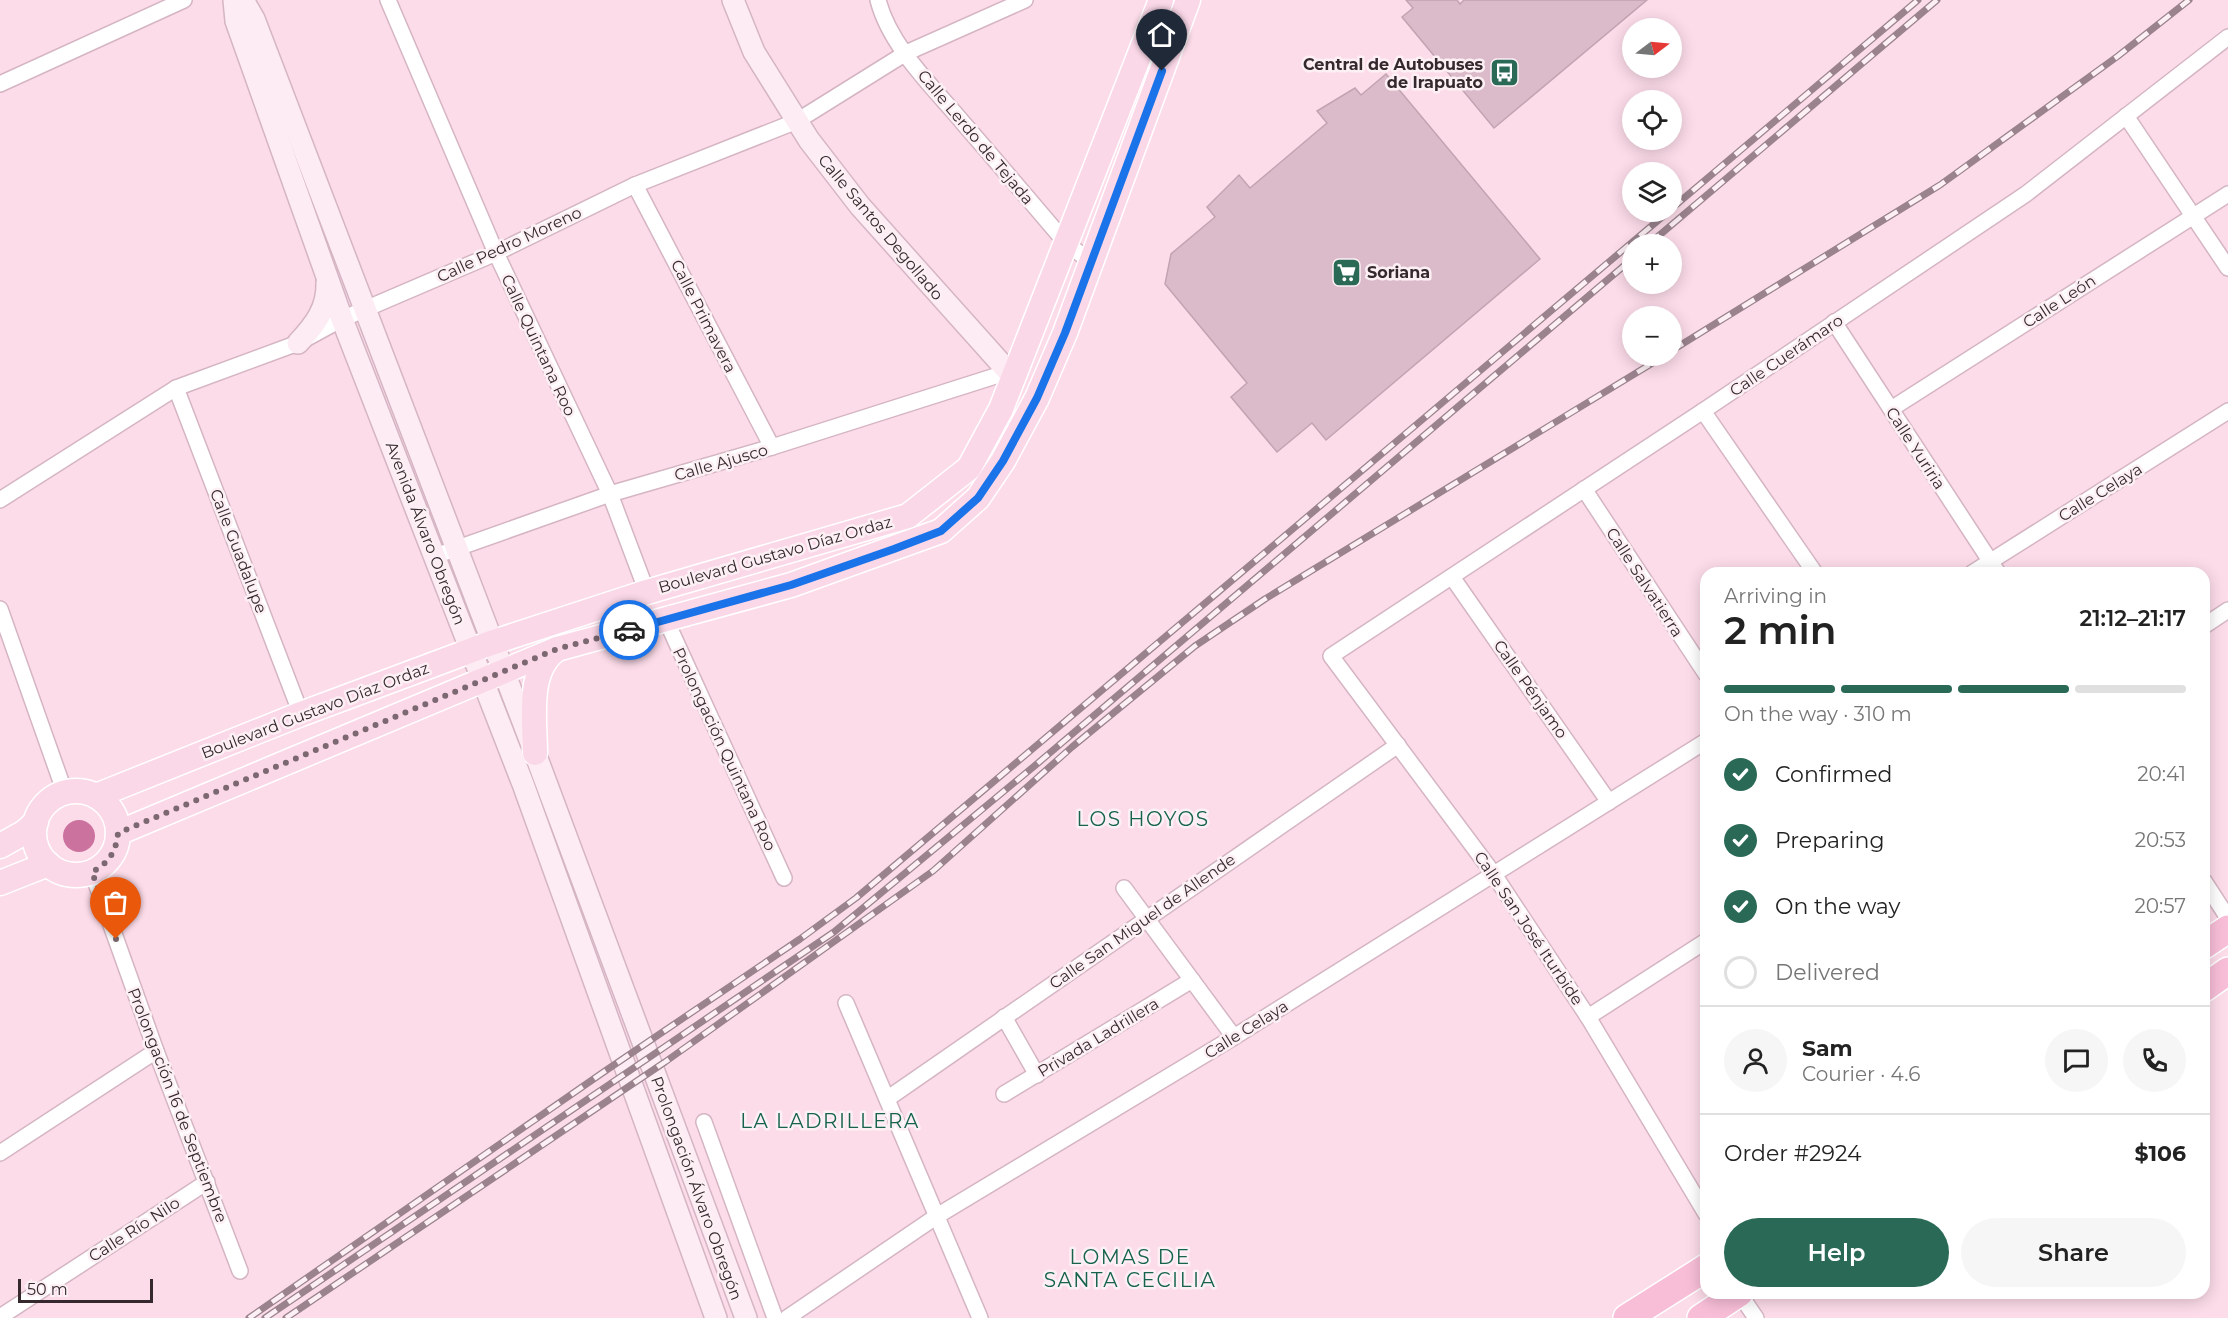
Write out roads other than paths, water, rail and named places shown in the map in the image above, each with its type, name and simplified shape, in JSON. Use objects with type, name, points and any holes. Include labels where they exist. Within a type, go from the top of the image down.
[{"type":"highway","points":[[2210,941],[2228,929]]},
{"type":"highway","points":[[2210,984],[2228,971]]},
{"type":"highway","points":[[1627,1318],[1700,1272]]},
{"type":"highway","points":[[1701,1318],[1730,1299]]},
{"type":"main road","name":"Boulevard Gustavo Díaz Ordaz","points":[[96,796],[301,714],[482,646],[647,592],[908,516],[969,468],[1066,243],[1161,0]]},
{"type":"main road","name":"Boulevard Gustavo Díaz Ordaz","points":[[118,833],[557,649],[791,585],[941,531],[978,498],[1003,461],[1037,398],[1065,333],[1188,0]]},
{"type":"main road","points":[[535,753],[536,684],[545,662],[557,649]]},
{"type":"main road","points":[[0,846],[25,832],[36,822],[47,804],[65,793],[86,792],[96,796],[112,811],[118,833],[117,845],[103,866],[92,872],[68,875],[48,864],[36,844],[36,822]]},
{"type":"main road","points":[[0,883],[48,864]]},
{"type":"street","points":[[0,84],[184,0]]},
{"type":"street","name":"Avenida Álvaro Obregón","points":[[234,0],[236,21],[342,319],[435,556],[482,646]]},
{"type":"street","name":"Avenida Álvaro Obregón","points":[[243,0],[254,19],[456,550],[523,784],[624,1064]]},
{"type":"street","name":"Calle Quintana Roo","points":[[388,0],[496,253],[610,494],[647,592]]},
{"type":"street","name":"Calle Santos Degollado","points":[[733,0],[754,52],[808,140],[860,206],[1011,375]]},
{"type":"street","name":"Calle Lerdo de Tejada","points":[[878,0],[882,15],[906,53],[1066,243],[1091,262]]},
{"type":"street","name":"Calle Pedro Moreno","points":[[0,500],[176,388],[298,343],[342,319],[496,253],[635,184],[797,121],[906,53],[1025,0]]},
{"type":"street","name":"Calle Cuerámaro","points":[[1331,656],[1703,411],[2026,194],[2228,37]]},
{"type":"street","points":[[2126,116],[2228,268]]},
{"type":"street","name":"Calle Primavera","points":[[635,184],[772,447]]},
{"type":"street","name":"Calle León","points":[[1891,409],[2228,194]]},
{"type":"street","points":[[298,343],[319,320],[327,292],[326,276]]},
{"type":"street","name":"Calle Yuriria","points":[[1834,322],[1994,567]]},
{"type":"street","name":"Calle Ajusco","points":[[435,556],[610,494],[1011,375]]},
{"type":"street","name":"Calle Guadalupe","points":[[176,388],[301,714]]},
{"type":"street","points":[[1703,411],[1811,567]]},
{"type":"street","name":"Calle Celaya","points":[[1994,567],[2228,411]]},
{"type":"street","name":"Calle Salvatierra","points":[[1584,489],[1700,665]]},
{"type":"street","name":"Calle Pénjamo","points":[[1452,577],[1609,802]]},
{"type":"street","points":[[0,609],[65,793]]},
{"type":"street","points":[[2210,622],[2228,610]]},
{"type":"street","name":"Prolongación Quintana Roo","points":[[666,620],[784,878]]},
{"type":"street","name":"Calle San José Iturbide","points":[[1331,656],[1493,873],[1588,1017],[1700,1204]]},
{"type":"street","name":"Avenida Álvaro Obregón","points":[[492,675],[535,753],[649,1059]]},
{"type":"street","name":"Calle San Miguel de Allende","points":[[887,1099],[1398,745]]},
{"type":"street","name":"Calle Celaya","points":[[787,1318],[936,1216],[1234,1037],[1700,745]]},
{"type":"street","name":"Prolongación 16 de Septiembre","points":[[92,872],[156,1051],[240,1271]]},
{"type":"street","points":[[1124,888],[1234,1037]]},
{"type":"street","points":[[2210,890],[2228,918]]},
{"type":"street","points":[[1588,1017],[1700,945]]},
{"type":"street","name":"Privada Ladrillera","points":[[1004,1094],[1192,980]]},
{"type":"street","points":[[846,1003],[980,1318]]},
{"type":"street","points":[[1004,1017],[1037,1075]]},
{"type":"street","points":[[0,1153],[156,1051]]},
{"type":"street","name":"Prolongación Álvaro Obregón","points":[[649,1059],[746,1318]]},
{"type":"street","name":"Prolongación Álvaro Obregón","points":[[624,1064],[716,1318]]},
{"type":"street","points":[[704,1122],[775,1318]]},
{"type":"street","name":"Calle Río Nilo","points":[[0,1317],[207,1182]]},
{"type":"street","points":[[1743,1299],[1756,1318]]},
{"type":"railway","points":[[1682,200],[1918,0]]},
{"type":"railway","points":[[1661,234],[1937,0]]},
{"type":"railway","points":[[1682,344],[1940,185],[2118,56],[2189,0]]},
{"type":"railway","points":[[249,1318],[800,939],[856,898],[1656,222]]},
{"type":"railway","points":[[265,1318],[834,932],[1038,763],[1622,267]]},
{"type":"railway","points":[[286,1318],[665,1062],[933,871],[1072,747],[1195,646],[1265,599],[1648,366]]},
{"type":"place","name":"Central de Autobuses de Irapuato","points":[[1504,73]]},
{"type":"place","name":"Soriana","points":[[1346,272]]},
{"type":"district","name":"LOS HOYOS","points":[[1143,819]]},
{"type":"district","name":"LA LADRILLERA","points":[[830,1121]]},
{"type":"district","name":"LOMAS DE SANTA CECILIA","points":[[1130,1268]]}]
